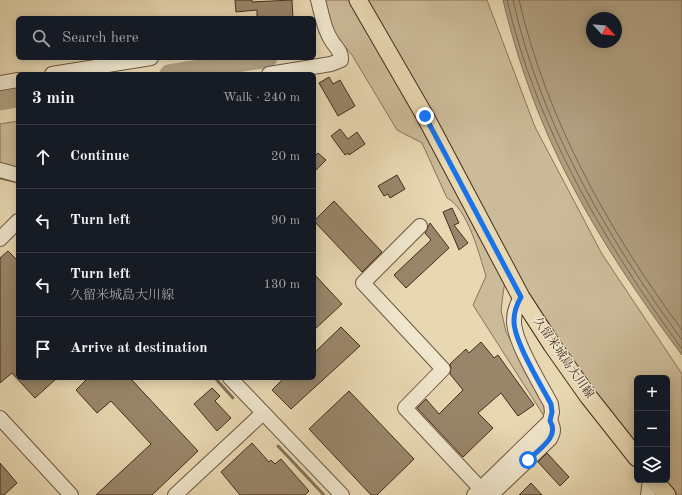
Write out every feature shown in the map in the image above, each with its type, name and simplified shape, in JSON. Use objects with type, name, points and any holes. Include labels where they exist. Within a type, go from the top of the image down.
[{"type":"main road","name":"久留米城島大川線","points":[[358,0],[425,116],[521,297],[552,345],[588,396],[634,454]]},
{"type":"main road","points":[[657,483],[667,495]]},
{"type":"street","points":[[281,72],[331,64],[341,60],[342,55],[319,26],[318,0]]},
{"type":"street","points":[[64,72],[139,60]]},
{"type":"street","points":[[0,83],[16,80]]},
{"type":"street","points":[[0,170],[16,174]]},
{"type":"street","points":[[0,238],[16,223]]},
{"type":"street","points":[[420,226],[362,283],[443,369],[405,408],[481,493],[550,421],[552,412],[551,404],[518,339],[514,321],[515,309],[521,297]]},
{"type":"street","points":[[232,380],[342,495]]},
{"type":"street","points":[[175,495],[263,413]]},
{"type":"street","points":[[0,418],[71,495]]},
{"type":"street","points":[[648,495],[650,483]]},
{"type":"shaded area","points":[[325,0],[351,0],[426,132],[505,280],[501,310],[506,332],[547,406],[544,416],[473,305],[486,276],[467,222],[461,212],[447,198],[422,143],[397,130],[352,55],[333,32]]},
{"type":"shaded area","points":[[366,0],[487,0],[535,127],[602,254],[682,374],[682,495],[676,495],[666,483],[670,483],[670,375],[634,375],[634,442],[592,391],[535,308],[431,109]]},
{"type":"shaded area","points":[[16,121],[16,169],[0,165],[0,124]]},
{"type":"water","points":[[503,0],[682,0],[682,355],[653,315],[596,229],[572,185],[540,118],[516,47]]},
{"type":"building","points":[[235,0],[252,0],[252,2],[292,0],[293,16],[257,16],[257,10],[236,12]]},
{"type":"building","points":[[329,77],[333,84],[340,80],[355,106],[338,116],[319,83]]},
{"type":"building","points":[[340,129],[348,139],[357,132],[365,144],[349,155],[348,153],[345,155],[331,136]]},
{"type":"building","points":[[318,153],[326,160],[316,170],[316,155]]},
{"type":"building","points":[[397,175],[405,189],[390,198],[388,194],[384,196],[378,186]]},
{"type":"building","points":[[334,201],[382,252],[362,272],[316,223],[316,219]]},
{"type":"building","points":[[452,208],[459,223],[454,225],[468,243],[459,250],[443,212]]},
{"type":"building","points":[[430,223],[449,248],[406,288],[394,275],[431,240],[425,233]]},
{"type":"building","points":[[8,251],[16,259],[16,377],[12,373],[0,383],[0,258]]},
{"type":"building","points":[[316,276],[342,304],[316,328]]},
{"type":"building","points":[[341,327],[360,346],[291,409],[272,390],[282,380],[316,380],[316,351]]},
{"type":"building","points":[[481,342],[494,358],[498,355],[534,405],[518,416],[501,393],[478,413],[493,428],[463,457],[417,408],[426,399],[439,414],[463,390],[450,374],[450,364],[466,349],[469,353]]},
{"type":"building","points":[[18,380],[55,380],[35,398]]},
{"type":"building","points":[[86,380],[132,380],[198,451],[152,495],[96,495],[151,444],[111,401],[97,413],[76,390]]},
{"type":"building","points":[[212,388],[220,396],[215,401],[231,418],[217,431],[194,404]]},
{"type":"building","points":[[349,391],[414,459],[377,495],[371,495],[309,429]]},
{"type":"building","points":[[252,443],[269,462],[271,460],[275,464],[281,459],[309,491],[305,495],[240,495],[221,472]]},
{"type":"building","points":[[547,453],[569,477],[560,486],[538,462]]},
{"type":"building","points":[[0,463],[17,483],[4,495],[0,495]]},
{"type":"building","points":[[531,483],[542,495],[519,495]]},
{"type":"waterway","points":[[181,72],[256,60]]},
{"type":"waterway","points":[[0,101],[16,98]]},
{"type":"waterway","points":[[0,178],[16,182]]},
{"type":"waterway","points":[[217,380],[233,398]]},
{"type":"waterway","points":[[278,446],[324,495]]},
{"type":"route","points":[[425,116],[521,297],[515,309],[514,321],[518,339],[551,404],[552,412],[550,421],[553,426],[553,432],[550,439],[528,460]]}]
